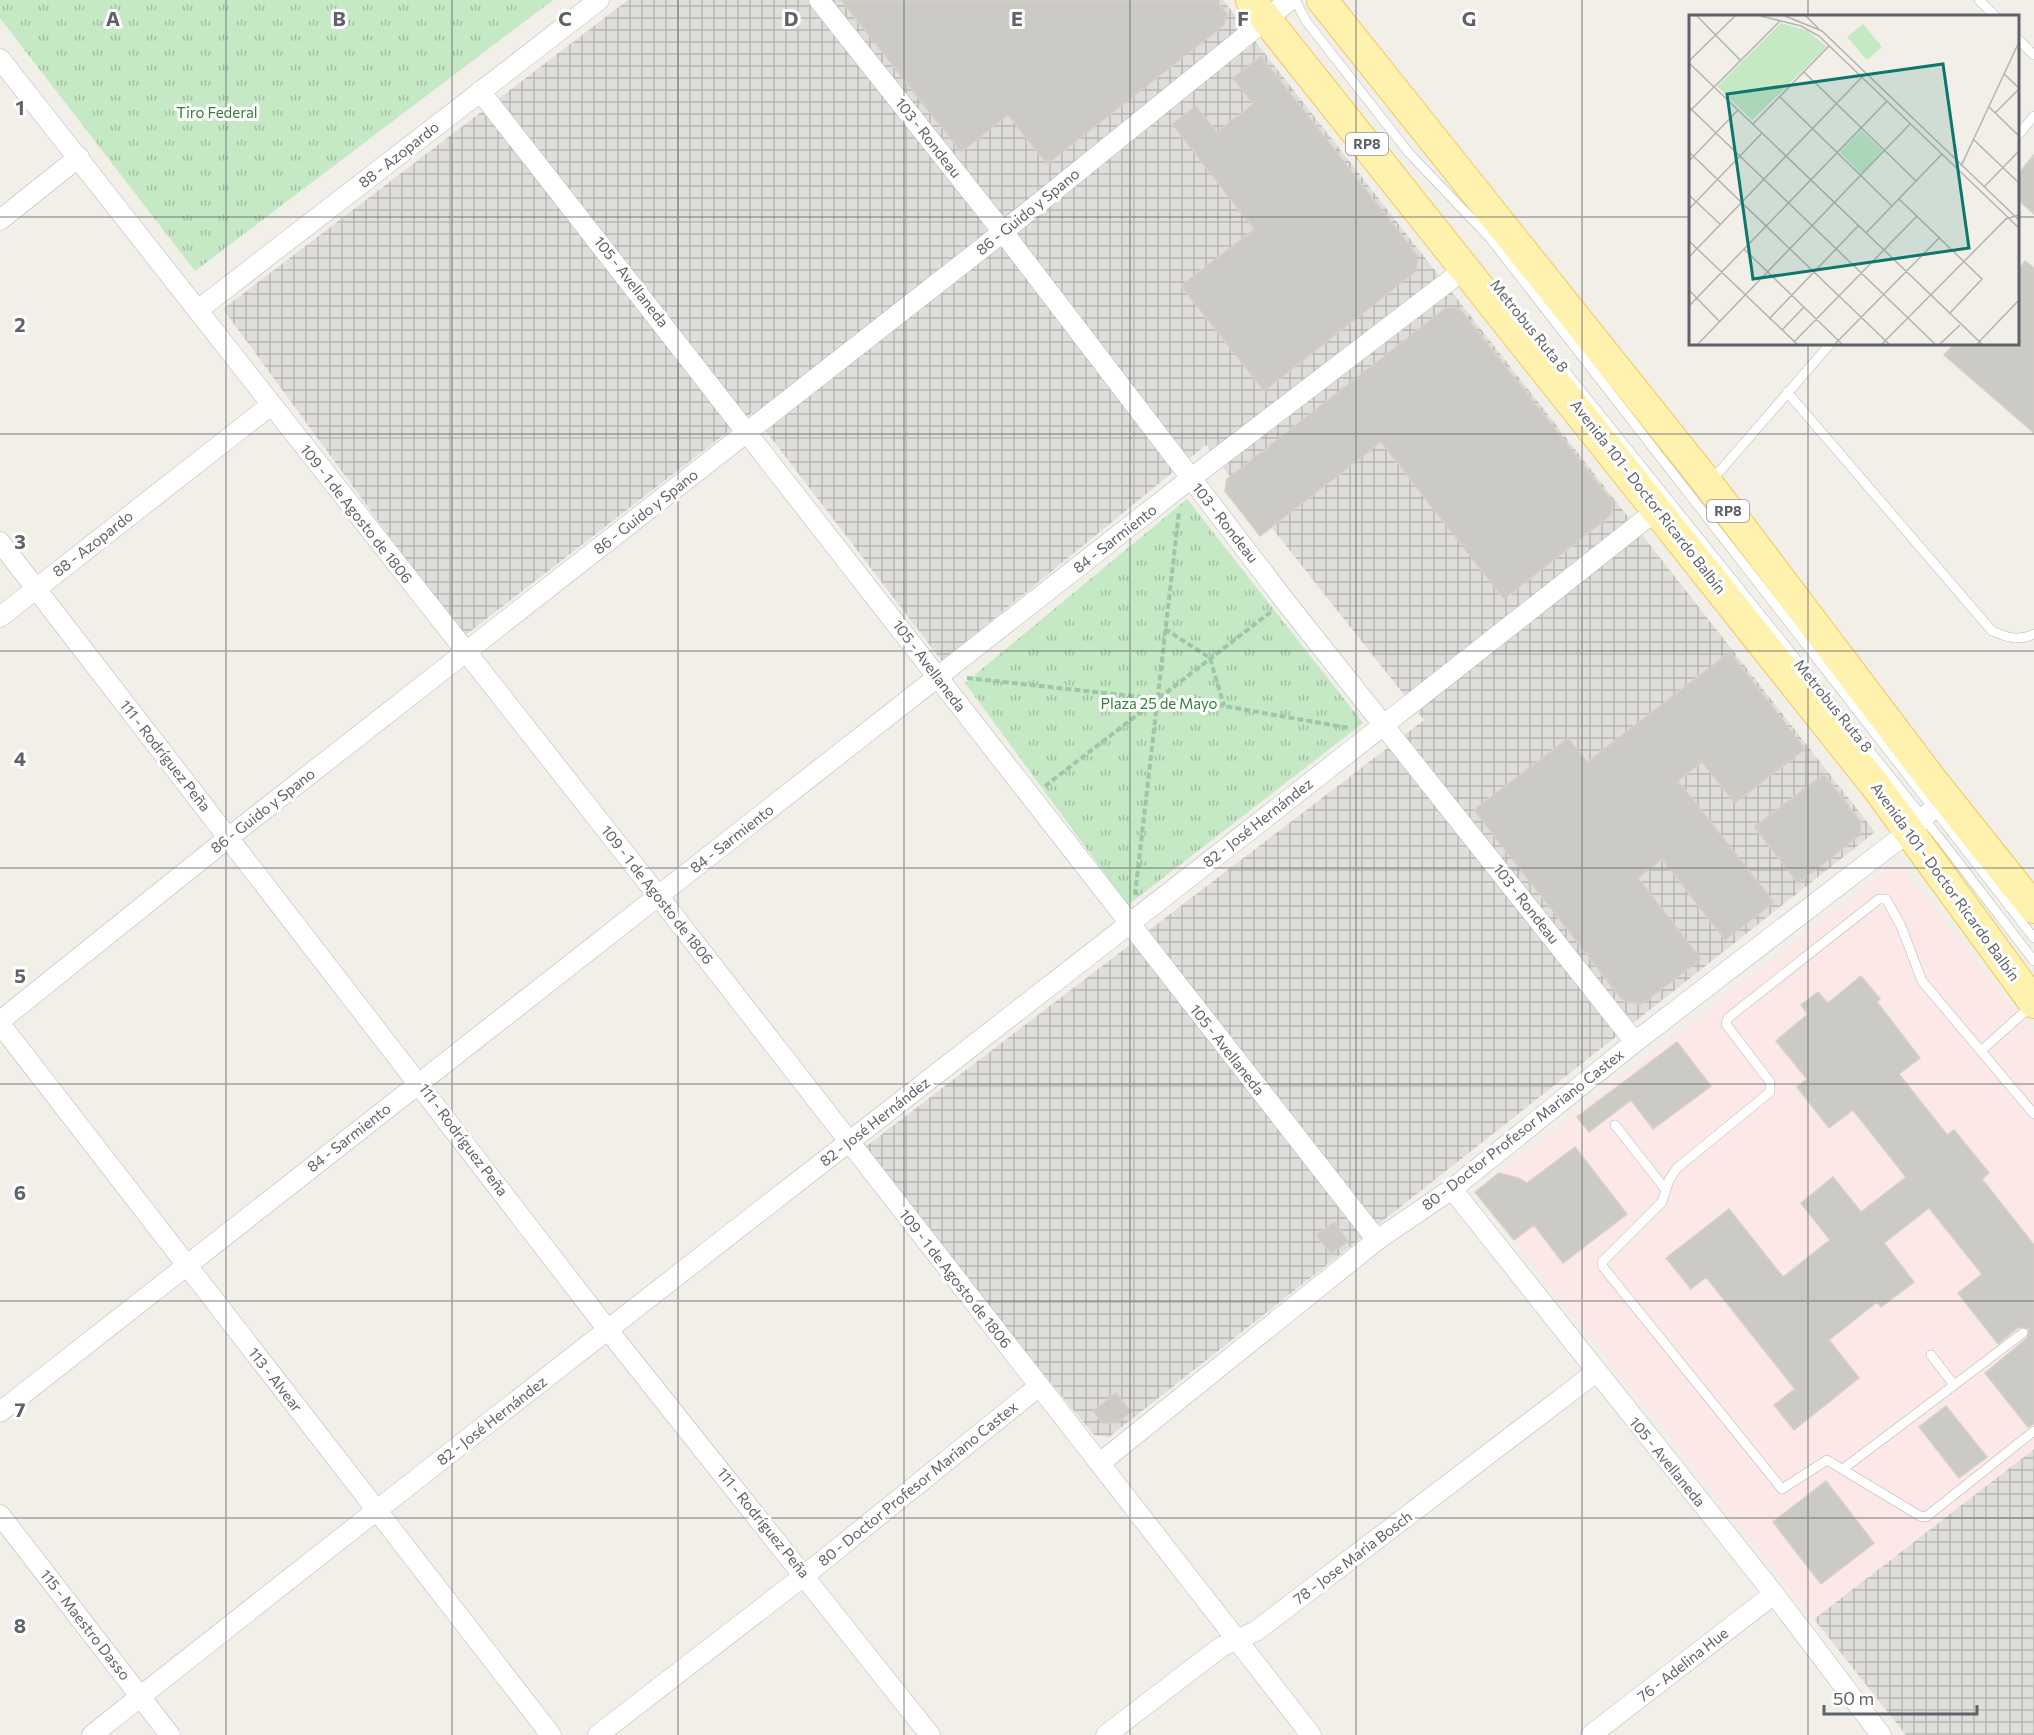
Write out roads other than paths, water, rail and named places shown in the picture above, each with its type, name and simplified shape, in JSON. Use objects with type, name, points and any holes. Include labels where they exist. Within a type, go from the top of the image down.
[{"type":"main road","name":"Avenida 101 - Doctor Ricardo Balbín","points":[[1322,0],[1706,481],[1928,814],[2034,1003]]},
{"type":"main road","name":"Avenida 101 - Doctor Ricardo Balbín","points":[[1277,7],[1466,268],[1878,789],[1928,814],[2034,908]]},
{"type":"street","name":"88 - Azopardo","points":[[198,310],[599,0]]},
{"type":"street","name":"103 - Rondeau","points":[[819,0],[1003,232],[1186,482],[1285,601],[1380,729],[1635,1042]]},
{"type":"street","name":"86 - Guido y Spano","points":[[0,1023],[228,838],[1003,232],[1277,7]]},
{"type":"street","name":"109 - 1 de Agosto de 1806","points":[[0,59],[659,897],[1311,1735]]},
{"type":"street","name":"105 - Avellaneda","points":[[480,92],[749,431],[940,676],[1030,798],[1130,922],[1377,1240]]},
{"type":"street","points":[[0,220],[79,157]]},
{"type":"street","name":"84 - Sarmiento","points":[[0,1412],[184,1265],[659,897],[1186,482],[1466,268]]},
{"type":"street","name":"88 - Azopardo","points":[[0,617],[271,405]]},
{"type":"street","name":"82 - José Hernández","points":[[92,1735],[378,1509],[1380,729],[1658,509]]},
{"type":"street","name":"111 - Rodríguez Peña","points":[[0,542],[420,1083],[608,1330],[930,1735]]},
{"type":"street","name":"80 - Doctor Profesor Mariano Castex","points":[[1100,1463],[1377,1240],[1452,1189],[1635,1042],[1928,814]]},
{"type":"street","name":"113 - Alvear","points":[[0,1023],[184,1265],[378,1509],[551,1735]]},
{"type":"street","name":"105 - Avellaneda","points":[[1452,1189],[1595,1373],[1774,1594],[1881,1735]]},
{"type":"street","name":"78 - Jose Maria Bosch","points":[[1106,1735],[1221,1647],[1256,1632],[1595,1373]]},
{"type":"street","name":"80 - Doctor Profesor Mariano Castex","points":[[598,1735],[805,1575],[1038,1387]]},
{"type":"street","name":"115 - Maestro Dasso","points":[[0,1515],[170,1735]]},
{"type":"street","name":"76 - Adelina Hue","points":[[1591,1735],[1774,1594]]},
{"type":"lane","points":[[1979,0],[1994,15]]},
{"type":"lane","name":"Metrobus Ruta 8","points":[[1277,7],[1306,21],[1409,153],[1490,238],[1928,814],[2027,948],[2034,961]]},
{"type":"lane","points":[[2019,40],[2034,55]]},
{"type":"lane","points":[[2019,134],[2034,116]]},
{"type":"lane","points":[[1393,162],[1423,199]]},
{"type":"lane","name":"Metrobus Ruta 8","points":[[1508,300],[1928,814],[2034,938]]},
{"type":"lane","points":[[1706,481],[1720,471],[1829,345]]},
{"type":"lane","points":[[1787,392],[1992,631],[2007,638],[2022,639],[2034,634]]},
{"type":"lane","points":[[1928,814],[1940,859],[1976,906]]},
{"type":"lane","points":[[2034,1114],[1922,981],[1902,926],[1886,899],[1879,899],[1728,1018],[1726,1024],[1770,1082],[1770,1092],[1677,1168],[1655,1209],[1605,1257],[1603,1267],[1777,1486],[1786,1487],[1823,1461],[1831,1462],[1920,1516],[1926,1517],[2034,1431]]},
{"type":"lane","points":[[1982,1050],[2034,1003]]},
{"type":"lane","points":[[1615,1125],[1666,1190]]},
{"type":"lane","points":[[1843,1469],[2023,1333]]},
{"type":"lane","points":[[1931,1355],[1954,1385]]},
{"type":"park label","name":"Tiro Federal","points":[[217,113]]},
{"type":"park label","name":"Plaza 25 de Mayo","points":[[1159,704]]}]
